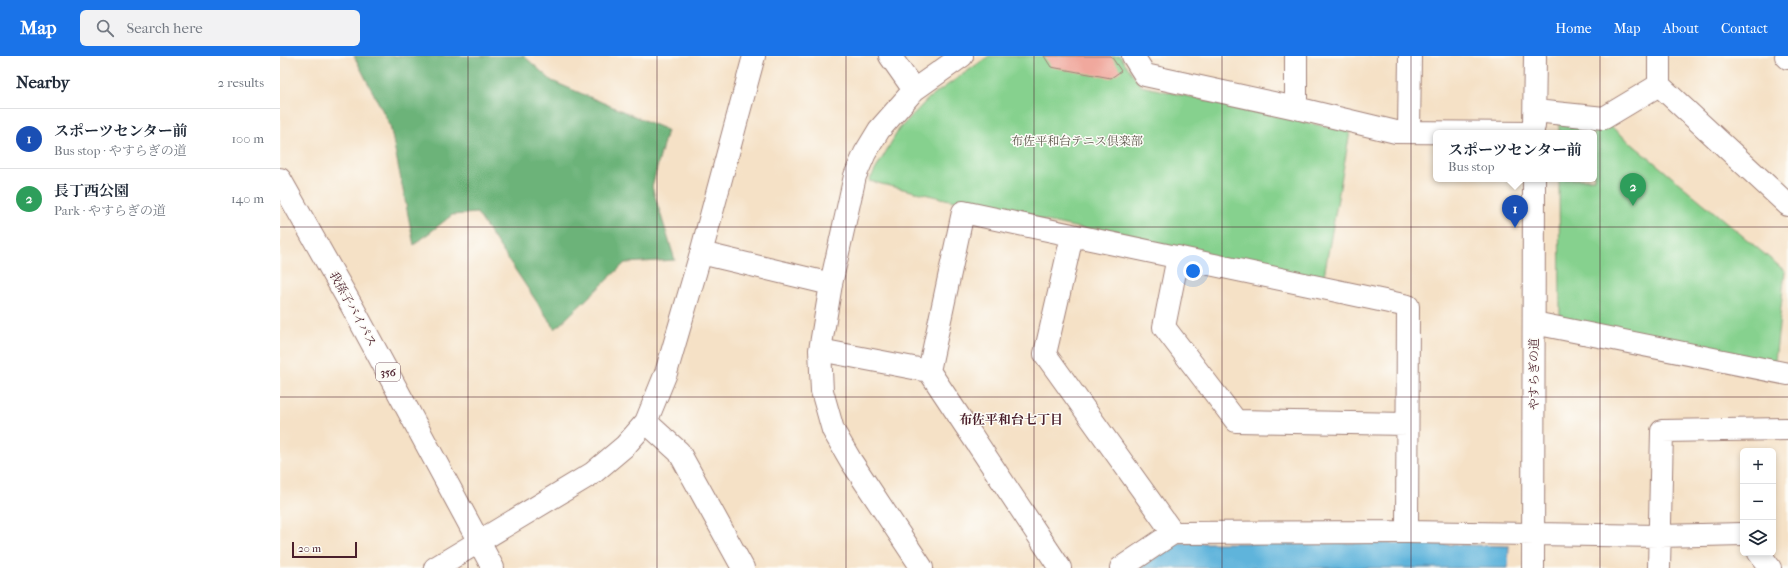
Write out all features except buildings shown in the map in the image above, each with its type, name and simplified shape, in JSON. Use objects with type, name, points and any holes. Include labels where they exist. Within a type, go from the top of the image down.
[{"type":"main road","points":[[435,568],[593,473],[625,446],[646,422],[666,373],[701,253],[754,56]]},
{"type":"main road","points":[[890,56],[914,90]]},
{"type":"main road","points":[[922,568],[851,461],[833,430],[822,392],[820,350],[831,284],[855,176],[865,153],[879,130],[914,90],[962,56]]},
{"type":"main road","points":[[1133,56],[1145,75],[1296,108],[1396,132],[1433,132]]},
{"type":"main road","points":[[1296,56],[1296,108]]},
{"type":"main road","points":[[1409,132],[1410,56]]},
{"type":"main road","points":[[1534,130],[1535,56]]},
{"type":"main road","points":[[1659,56],[1659,85],[1788,205]]},
{"type":"main road","points":[[1535,111],[1604,118],[1659,85]]},
{"type":"main road","name":"我孫子バイパス","points":[[280,179],[358,317],[493,568]]},
{"type":"main road","name":"やすらぎの道","points":[[1533,568],[1534,182]]},
{"type":"main road","points":[[929,371],[963,212],[1408,306],[1407,532]]},
{"type":"main road","points":[[1072,236],[1045,354],[1173,533]]},
{"type":"main road","points":[[701,253],[831,284]]},
{"type":"main road","points":[[1178,258],[1164,327],[1236,421],[1408,424]]},
{"type":"main road","points":[[1534,322],[1788,374]]},
{"type":"main road","points":[[820,350],[929,371],[1060,568]]},
{"type":"main road","points":[[646,422],[679,452],[743,568]]},
{"type":"main road","points":[[1660,568],[1662,431],[1788,429]]},
{"type":"main road","points":[[1121,568],[1173,533],[1407,532],[1660,536],[1740,534]]},
{"type":"main road","points":[[1761,556],[1770,568]]},
{"type":"green space","points":[[354,56],[524,56],[552,81],[667,130],[652,187],[675,260],[625,263],[555,329],[477,213],[452,215],[414,245],[390,125]]},
{"type":"green space","name":"布佐平和台テニス倶楽部","points":[[989,56],[1120,56],[1141,86],[1350,132],[1323,281],[954,201],[869,181],[899,129],[929,98]]},
{"type":"green space","points":[[1559,119],[1608,124],[1785,271],[1775,361],[1560,319],[1559,182],[1597,182],[1597,130],[1559,130]]},
{"type":"water","points":[[1178,543],[1382,543],[1509,546],[1508,568],[1140,568]]},
{"type":"place","name":"長丁西公園","points":[[1633,206]]},
{"type":"place","name":"スポーツセンター前","points":[[1515,228]]},
{"type":"district","name":"布佐平和台七丁目","points":[[1011,419]]}]
